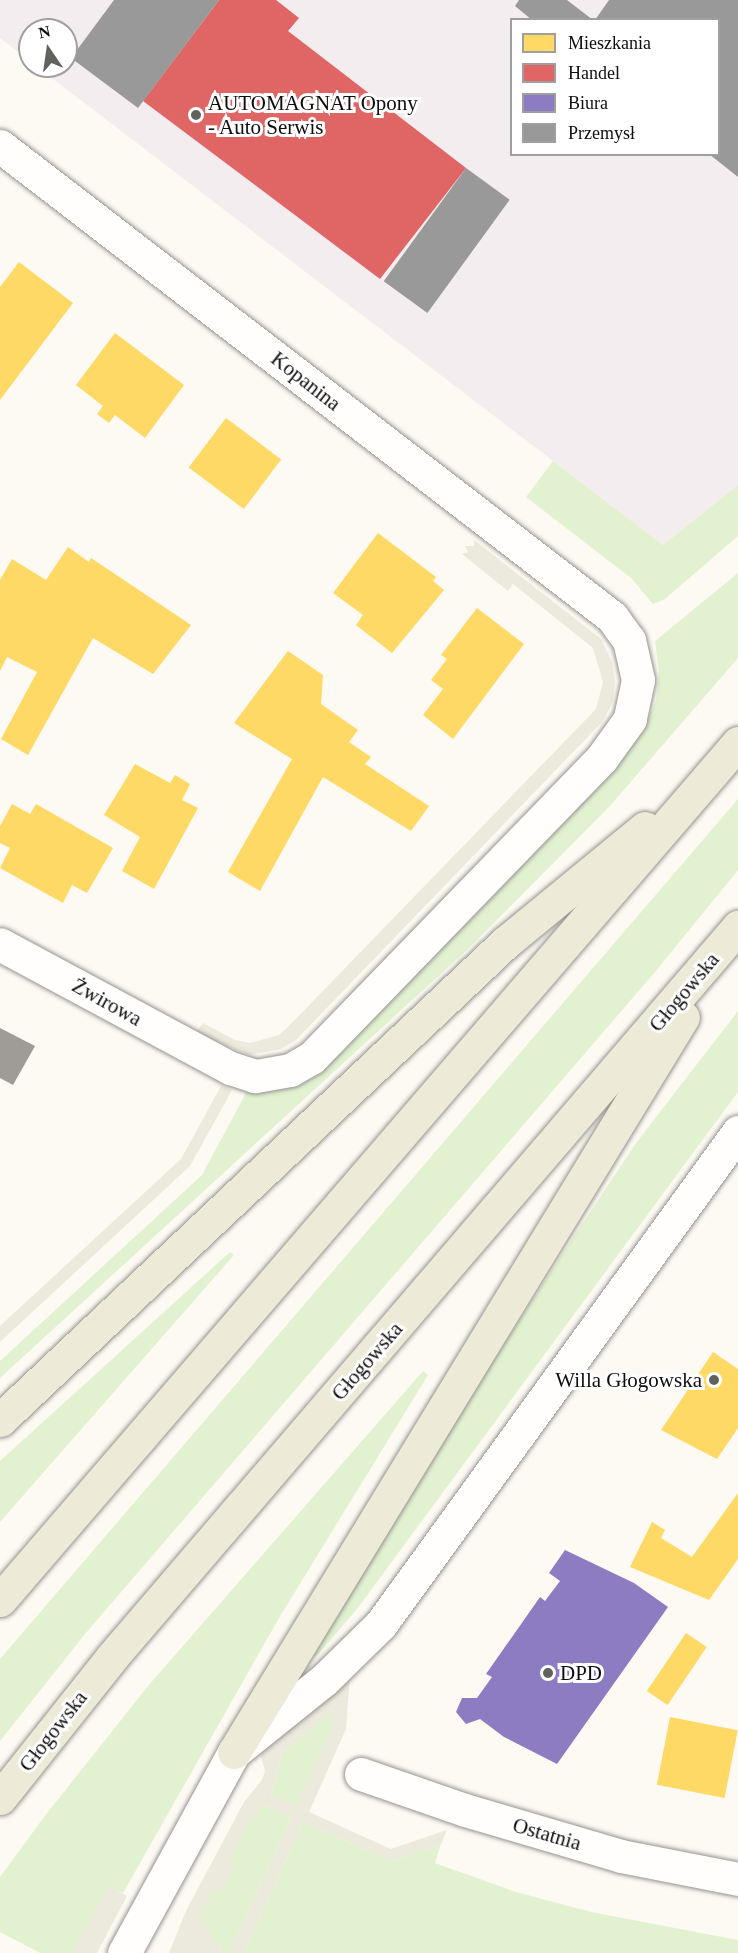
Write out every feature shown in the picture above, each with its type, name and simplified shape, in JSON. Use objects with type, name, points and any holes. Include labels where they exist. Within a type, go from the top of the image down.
[{"type":"main road","points":[[0,1600],[738,743]]},
{"type":"main road","points":[[0,1420],[505,943],[714,771]]},
{"type":"main road","points":[[234,1752],[478,1348],[650,1075],[734,931]]},
{"type":"main road","name":"Głogowska","points":[[0,1798],[112,1657],[734,931]]},
{"type":"street","name":"Kopanina","points":[[0,146],[612,617]]},
{"type":"street","name":"Żwirowa","points":[[0,944],[213,1060],[255,1076],[290,1070],[311,1058],[602,758],[630,719],[637,693],[634,655],[612,617]]},
{"type":"street","points":[[124,1953],[234,1752],[330,1674],[381,1624],[738,1132]]},
{"type":"street","name":"Ostatnia","points":[[360,1774],[465,1810],[621,1856],[738,1879]]},
{"type":"street","points":[[143,1953],[144,1915]]},
{"type":"shaded area","points":[[0,0],[738,0],[738,485],[663,545],[52,78],[78,78],[78,18],[18,18],[18,52],[0,38]]},
{"type":"shaded area","points":[[474,540],[601,639],[612,662],[615,681],[613,701],[603,721],[296,1040],[281,1049],[249,1055],[196,1033],[203,1023],[235,1040],[250,1043],[279,1035],[596,709],[603,682],[593,648],[513,584],[508,591],[462,554],[468,552],[465,546],[474,546]]},
{"type":"shaded area","points":[[221,1086],[232,1090],[190,1166],[0,1342],[0,1326],[181,1159]]},
{"type":"shaded area","points":[[350,1675],[346,1729],[309,1812],[391,1849],[447,1830],[441,1844],[391,1861],[303,1822],[244,1953],[229,1953],[291,1818],[264,1805],[251,1819],[229,1861],[236,1865],[222,1891],[214,1888],[199,1918],[223,1953],[169,1953],[186,1911],[244,1802],[262,1780],[265,1771],[261,1756],[266,1746]],"holes":[[[334,1711],[333,1726],[296,1806],[271,1795],[282,1752]]]},
{"type":"shaded area","points":[[108,1886],[127,1896],[97,1953],[72,1953]]},
{"type":"green space","points":[[553,461],[663,545],[738,485],[738,536],[665,599],[653,604],[631,578],[526,497]]},
{"type":"green space","points":[[738,573],[738,658],[609,807],[469,948],[0,1378],[0,1361],[202,1175],[247,1091],[266,1090],[622,756],[643,731],[656,700],[659,672],[655,641]]},
{"type":"green space","points":[[738,799],[738,870],[655,972],[85,1634],[0,1741],[0,1659]]},
{"type":"green space","points":[[738,1011],[738,1092],[357,1609],[316,1657],[312,1655],[447,1432],[561,1256],[636,1143]]},
{"type":"green space","points":[[230,1252],[234,1255],[0,1522],[0,1461]]},
{"type":"green space","points":[[423,1371],[428,1375],[279,1618],[123,1893],[108,1887],[72,1953],[40,1953],[0,1932],[0,1877],[44,1817],[148,1686]]},
{"type":"green space","points":[[335,1710],[333,1726],[296,1807],[271,1795],[282,1752]]},
{"type":"green space","points":[[264,1805],[291,1818],[229,1953],[223,1953],[199,1918],[214,1887],[222,1891],[235,1865],[228,1862],[251,1819]]},
{"type":"green space","points":[[303,1822],[391,1861],[441,1844],[435,1863],[516,1892],[591,1912],[738,1940],[738,1953],[244,1953]]},
{"type":"building: Mieszkania","points":[[19,262],[73,303],[0,400],[0,287]]},
{"type":"building: Mieszkania","points":[[115,333],[184,385],[145,438],[115,415],[109,423],[97,414],[103,406],[76,385]]},
{"type":"building: Mieszkania","points":[[226,418],[281,460],[244,509],[189,468]]},
{"type":"building: Mieszkania","points":[[378,533],[436,577],[433,581],[444,590],[392,653],[356,625],[363,615],[333,593]]},
{"type":"building: Mieszkania","points":[[68,547],[89,562],[91,558],[191,625],[153,674],[93,638],[28,755],[1,739],[37,672],[7,657],[0,671],[0,580],[12,559],[46,580]]},
{"type":"building: Mieszkania","points":[[477,608],[524,644],[453,739],[423,715],[443,689],[431,680],[447,659],[441,655]]},
{"type":"building: Mieszkania","points":[[288,651],[323,675],[321,704],[358,730],[349,742],[371,757],[365,764],[429,806],[411,831],[323,777],[260,891],[228,872],[292,759],[234,723]]},
{"type":"building: Mieszkania","points":[[135,764],[170,783],[175,775],[190,784],[182,800],[198,808],[154,889],[122,871],[140,837],[104,815]]},
{"type":"building: Mieszkania","points":[[12,804],[30,814],[36,804],[113,848],[87,893],[72,885],[63,903],[0,868],[10,848],[0,843],[0,826]]},
{"type":"building: Mieszkania","points":[[713,1352],[738,1369],[738,1428],[717,1459],[661,1430]]},
{"type":"building: Mieszkania","points":[[738,1493],[738,1559],[709,1600],[630,1567],[652,1522],[665,1530],[661,1538],[692,1557]]},
{"type":"building: Mieszkania","points":[[686,1633],[707,1647],[668,1705],[647,1691]]},
{"type":"building: Mieszkania","points":[[670,1717],[738,1730],[725,1798],[657,1785]]},
{"type":"building: Handel","points":[[219,0],[276,0],[299,18],[288,31],[466,168],[380,279],[143,101]]},
{"type":"building: Biura","points":[[565,1550],[634,1583],[668,1607],[557,1764],[504,1737],[480,1719],[466,1724],[456,1712],[462,1698],[477,1698],[492,1677],[486,1674],[540,1597],[545,1601],[560,1581],[549,1573]]},
{"type":"building: Przemysł","points":[[114,0],[219,0],[138,108],[78,63],[78,49]]},
{"type":"building: Przemysł","points":[[519,0],[567,0],[590,18],[530,18],[515,6]]},
{"type":"building: Przemysł","points":[[609,0],[738,0],[738,177],[712,156],[720,156],[720,18],[596,18]]},
{"type":"building: Przemysł","points":[[466,168],[510,200],[427,313],[384,281]]},
{"type":"building: Inne","points":[[0,1028],[35,1046],[13,1085],[0,1078]]},
{"type":"place","name":"AUTOMAGNAT Opony - Auto Serwis","points":[[196,115]]},
{"type":"place","name":"Willa Głogowska","points":[[714,1380]]},
{"type":"place","name":"DPD","points":[[548,1673]]}]
